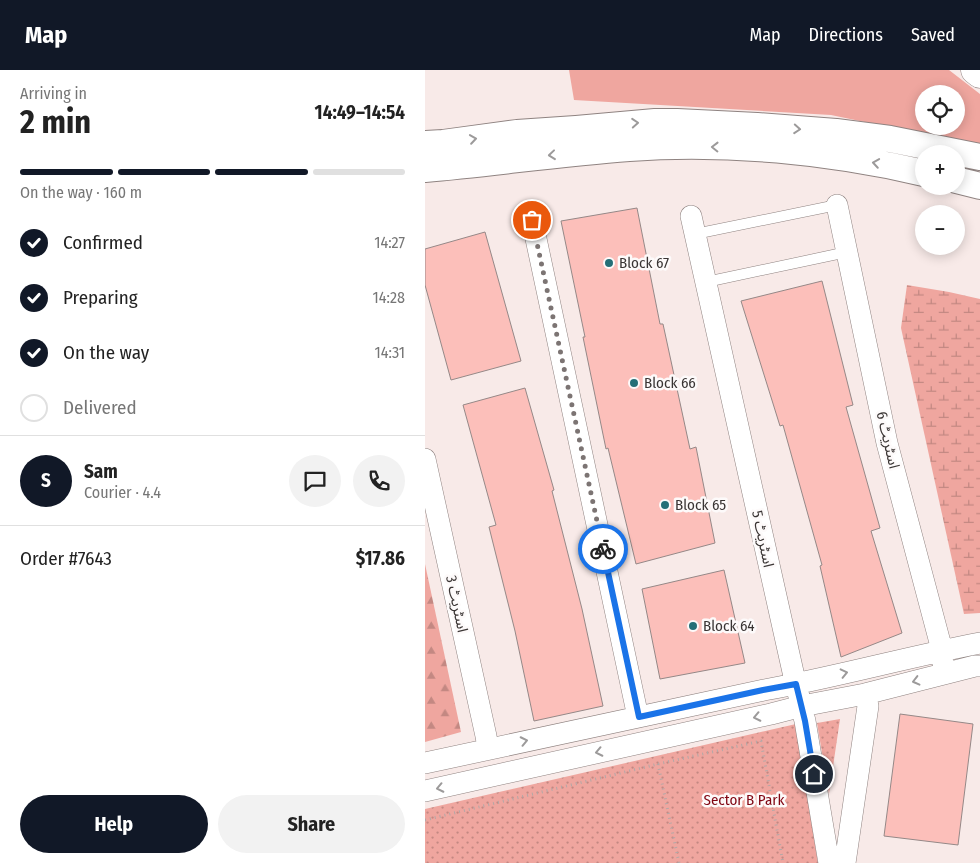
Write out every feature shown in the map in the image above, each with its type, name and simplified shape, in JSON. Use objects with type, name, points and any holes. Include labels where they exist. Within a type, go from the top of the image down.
[{"type":"main road","points":[[975,70],[980,74]]},
{"type":"street","points":[[425,169],[578,141],[655,122],[757,126],[836,132],[890,139],[980,157]]},
{"type":"street","points":[[425,144],[443,144],[517,133],[630,148],[677,146],[730,147],[811,152],[886,164],[915,171]]},
{"type":"street","points":[[965,182],[980,186]]},
{"type":"street","name":"اسٹریٹ 6","points":[[837,205],[887,443],[942,650],[945,674]]},
{"type":"street","points":[[532,220],[639,717]]},
{"type":"street","name":"اسٹریٹ 5","points":[[693,225],[802,706],[829,863]]},
{"type":"street","name":"اسٹریٹ 3","points":[[425,459],[488,749]]},
{"type":"street","points":[[425,763],[980,643]]},
{"type":"street","points":[[425,791],[802,706],[865,694],[980,666]]},
{"type":"street","points":[[845,863],[868,706],[865,694]]},
{"type":"lane","points":[[693,225],[837,205]]},
{"type":"lane","points":[[706,282],[847,252]]},
{"type":"path","points":[[425,820],[761,741],[783,863]]},
{"type":"path","points":[[658,764],[679,863]]},
{"type":"green space","points":[[569,70],[949,70],[980,94],[980,146],[927,135],[965,135],[965,85],[915,85],[915,132],[831,115],[574,100]]},
{"type":"green space","points":[[907,285],[980,299],[980,613],[964,614],[901,328]]},
{"type":"green space","points":[[425,564],[461,732],[425,742]]},
{"type":"green space","points":[[840,719],[829,794],[817,723]]},
{"type":"green space","name":"Sector B Park","points":[[796,724],[818,863],[425,863],[425,809]]},
{"type":"building","points":[[637,208],[660,324],[663,324],[690,449],[696,447],[715,543],[636,564],[608,448],[606,449],[561,221]]},
{"type":"building","points":[[485,232],[521,361],[451,380],[425,285],[425,249]]},
{"type":"building","points":[[822,281],[853,405],[846,407],[880,528],[871,531],[902,633],[841,657],[820,566],[822,565],[783,425],[780,426],[741,301]]},
{"type":"building","points":[[525,388],[554,490],[552,491],[582,609],[603,706],[534,721],[515,631],[489,527],[496,525],[463,405]]},
{"type":"building","name":"Block 64","points":[[724,570],[745,663],[660,679],[642,589]]},
{"type":"building","points":[[900,714],[973,724],[958,845],[884,836]]},
{"type":"way so far","points":[[532,220],[603,549]]},
{"type":"place","name":"Block 67","points":[[609,263]]},
{"type":"place","name":"Block 66","points":[[634,383]]},
{"type":"place","name":"Block 65","points":[[665,505]]},
{"type":"place","name":"Block 64","points":[[693,626]]},
{"type":"route","points":[[603,549],[639,717],[796,684],[802,706],[814,774]]}]
